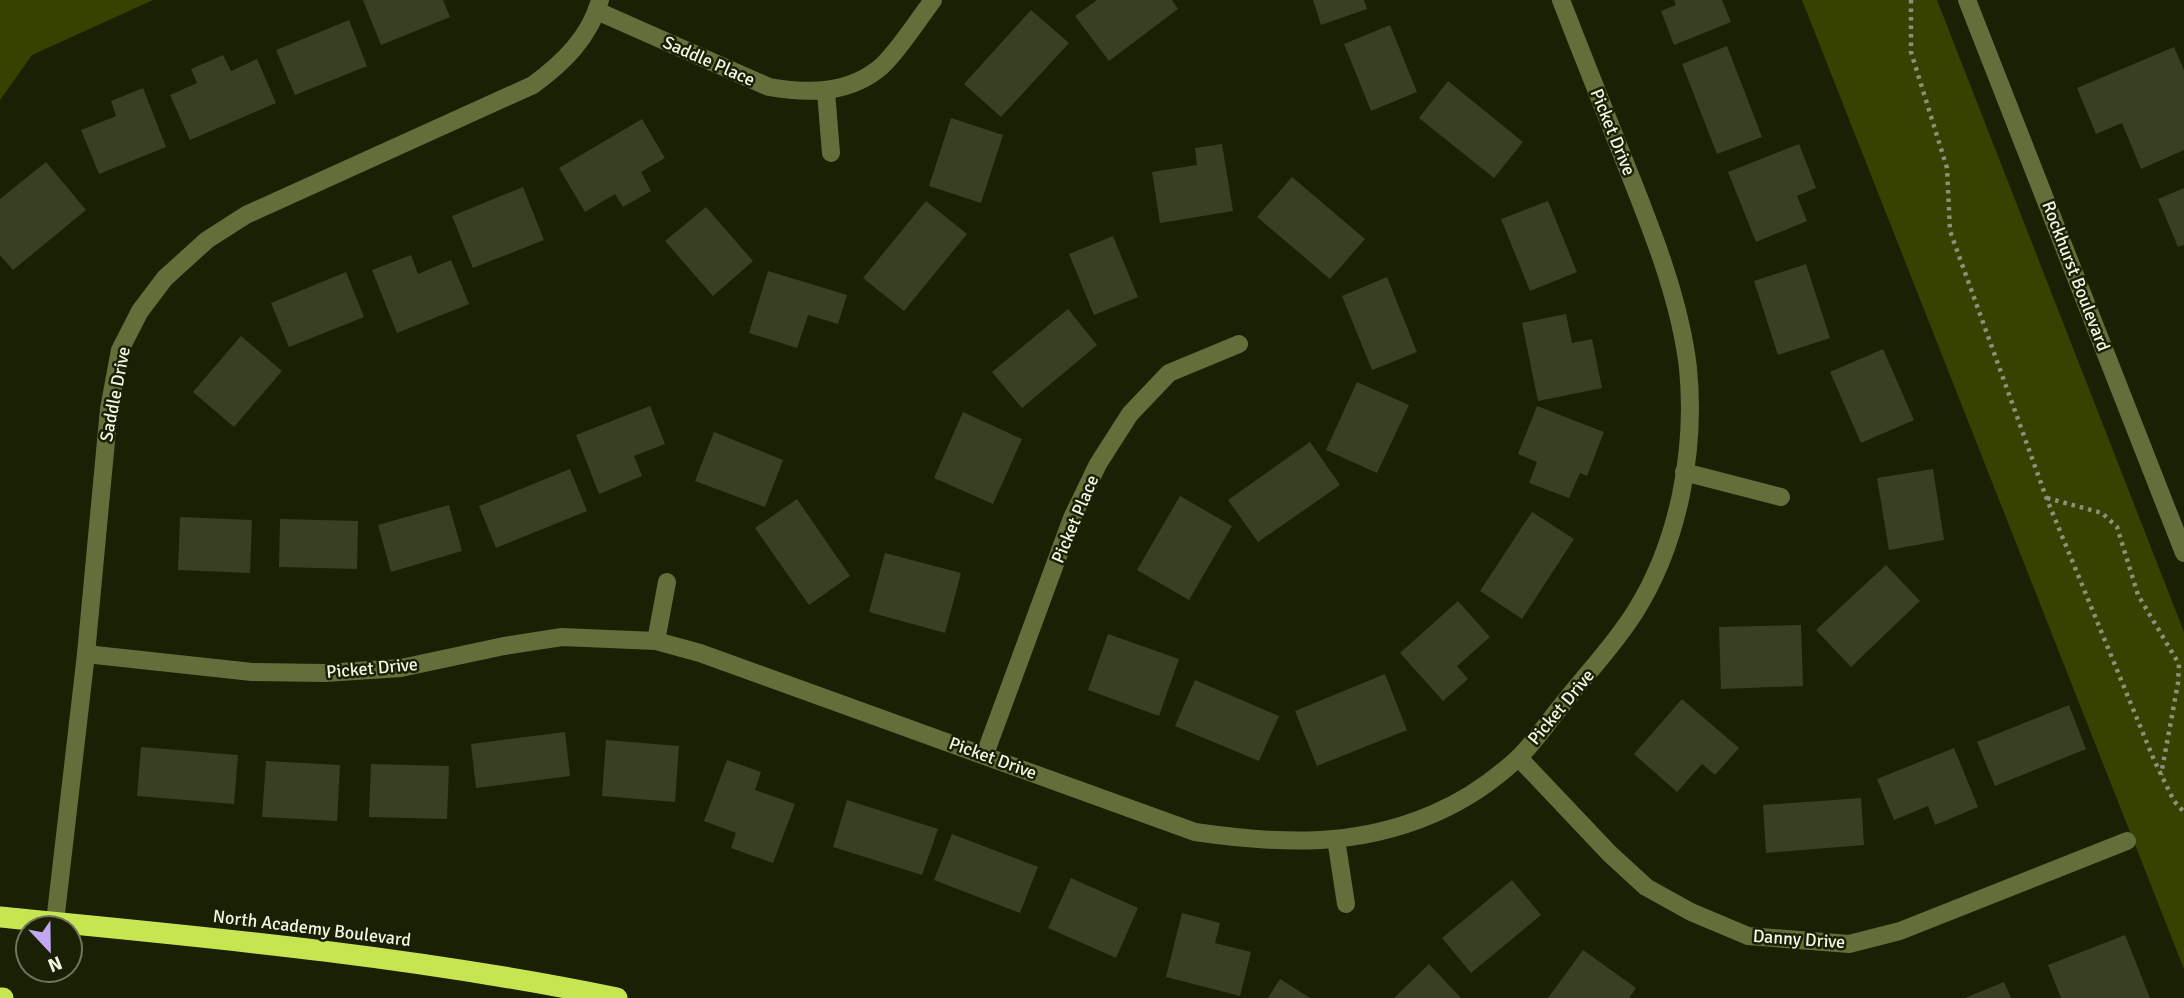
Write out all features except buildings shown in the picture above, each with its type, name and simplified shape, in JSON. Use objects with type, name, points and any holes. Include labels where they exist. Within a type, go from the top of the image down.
[{"type":"highway","name":"North Academy Boulevard","points":[[84,925],[362,956],[526,979],[617,998]]},
{"type":"street","name":"Saddle Place","points":[[598,6],[769,87],[800,93],[825,92],[855,83],[883,65],[933,0]]},
{"type":"street","name":"Picket Drive","points":[[86,654],[252,672],[325,673],[401,668],[504,646],[562,637],[656,641],[700,653],[1195,832],[1249,840],[1291,842],[1336,839],[1381,832],[1434,814],[1478,790],[1519,758],[1609,649],[1636,611],[1658,569],[1675,520],[1684,472],[1689,424],[1688,367],[1666,274],[1649,223],[1561,0]]},
{"type":"street","name":"Rockhurst Boulevard","points":[[1967,0],[2184,553]]},
{"type":"street","name":"Saddle Drive","points":[[56,914],[86,654],[109,409],[120,350],[140,311],[165,278],[207,240],[246,215],[533,85],[560,65],[580,41],[598,6]]},
{"type":"street","points":[[825,92],[831,153]]},
{"type":"street","name":"Picket Place","points":[[985,754],[1072,518],[1098,464],[1130,414],[1169,373],[1239,344]]},
{"type":"street","points":[[1684,472],[1781,497]]},
{"type":"street","points":[[656,641],[667,582]]},
{"type":"street","name":"Danny Drive","points":[[1519,758],[1610,854],[1646,887],[1691,912],[1748,936],[1849,944],[1887,934],[2127,841]]},
{"type":"street","points":[[1336,839],[1346,904]]},
{"type":"path","points":[[1911,0],[1911,52],[1947,168],[1950,231],[2046,497],[2161,775],[2174,801],[2184,812]]},
{"type":"path","points":[[2046,497],[2102,513],[2117,527],[2138,595],[2181,663],[2161,775]]},
{"type":"green space","points":[[0,0],[153,0],[32,55],[0,100]]},
{"type":"green space","points":[[1802,0],[1937,0],[2184,632],[2184,969]]}]
